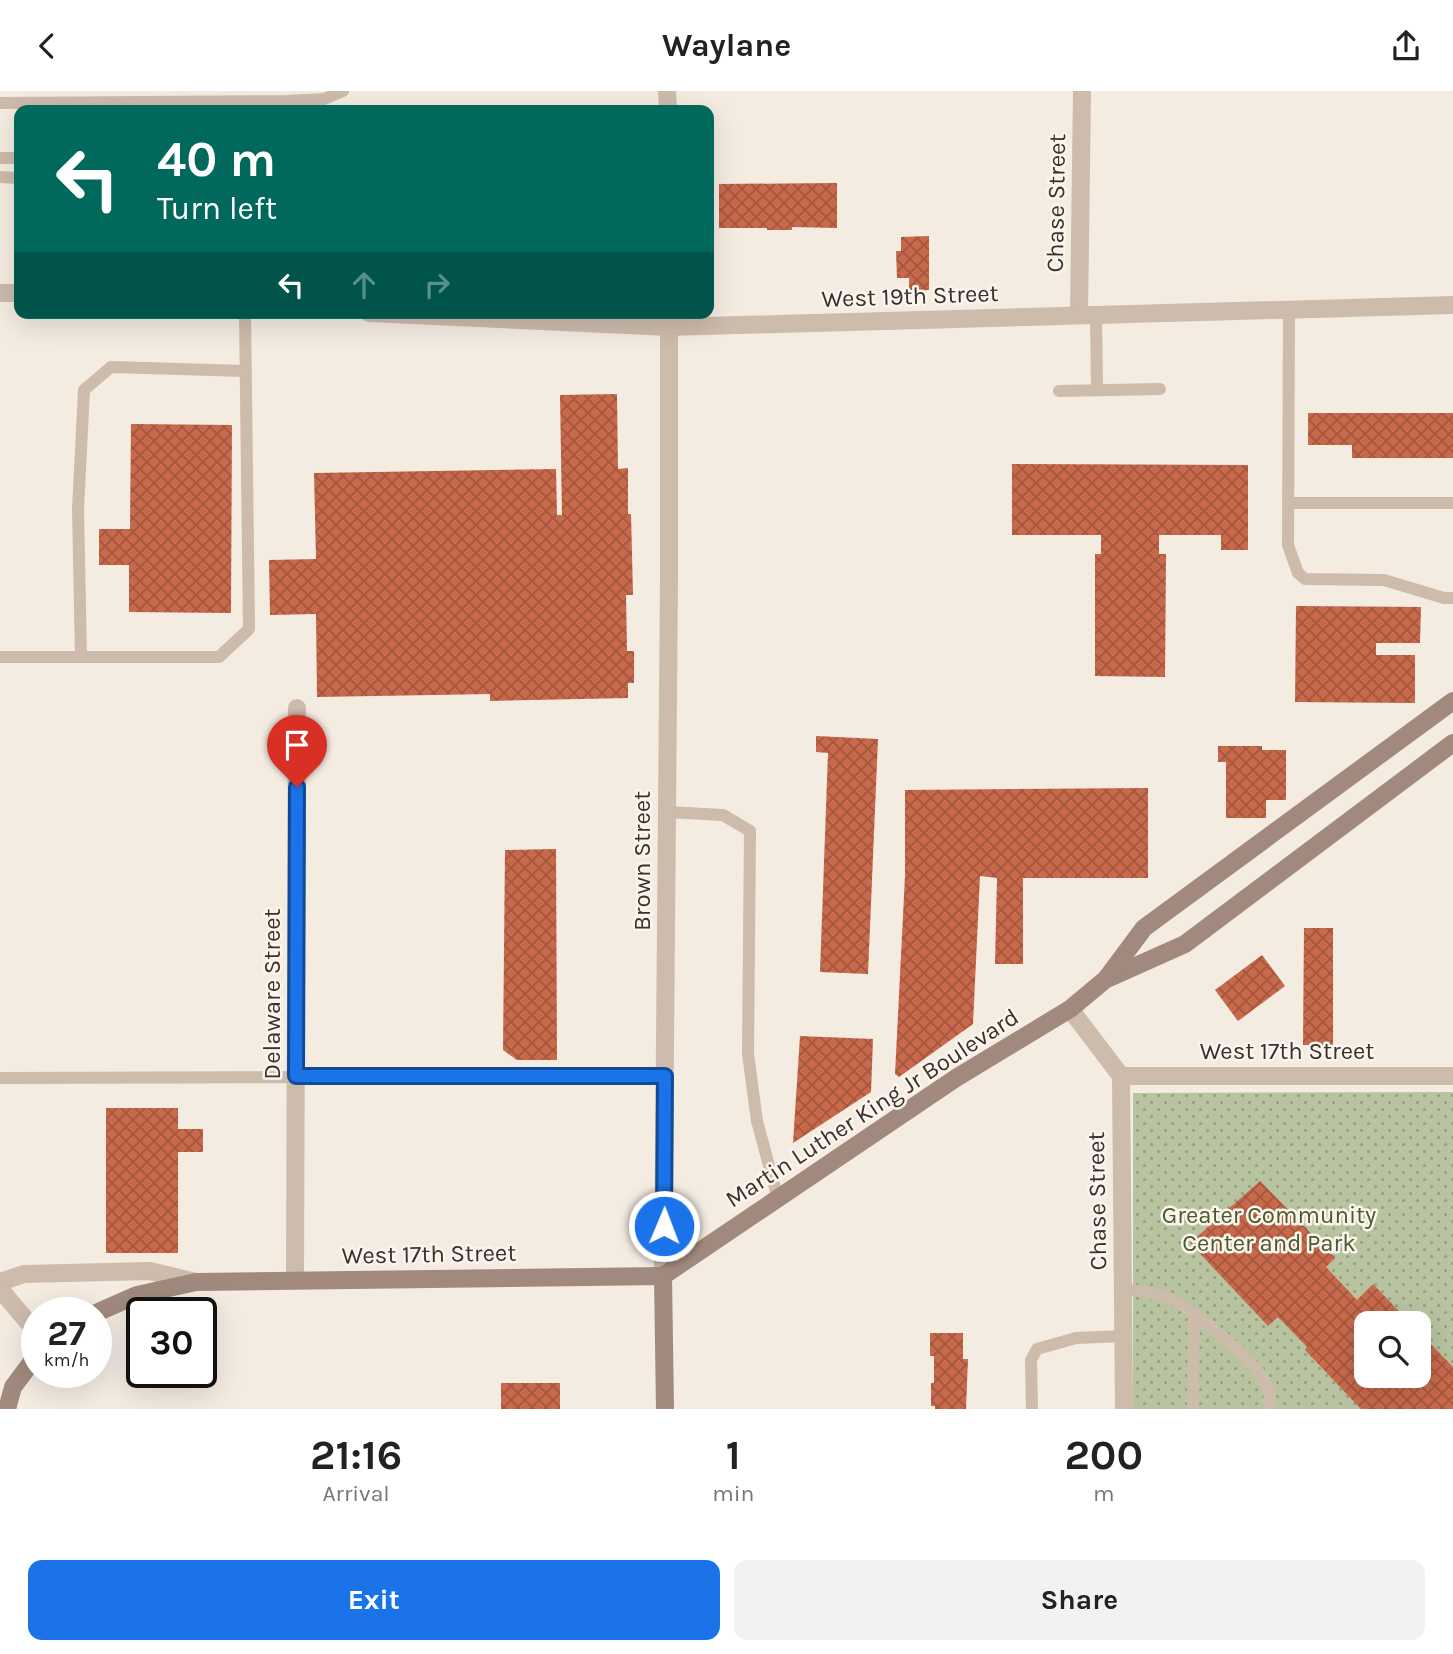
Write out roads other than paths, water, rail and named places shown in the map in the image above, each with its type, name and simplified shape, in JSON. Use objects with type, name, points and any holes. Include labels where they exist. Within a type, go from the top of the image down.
[{"type":"main road","name":"Martin Luther King Jr Boulevard","points":[[663,1276],[956,1078],[1070,1009],[1106,979],[1144,928],[1453,701]]},
{"type":"main road","name":"Martin Luther King Jr Boulevard","points":[[1106,979],[1185,944],[1453,743]]},
{"type":"main road","name":"West 17th Street","points":[[112,1306],[137,1294],[196,1282],[663,1276]]},
{"type":"main road","name":"Brown Street","points":[[663,1276],[664,1409]]},
{"type":"main road","points":[[7,1409],[13,1387],[21,1377]]},
{"type":"street","name":"Chase Street","points":[[1082,91],[1087,315]]},
{"type":"street","name":"West 19th Street","points":[[625,319],[1087,315],[1453,305]]},
{"type":"street","name":"Brown Street","points":[[663,1276],[668,320]]},
{"type":"street","name":"Delaware Street","points":[[295,1280],[298,708]]},
{"type":"street","points":[[1070,1009],[1121,1076]]},
{"type":"street","name":"Chase Street","points":[[1121,1076],[1124,1409]]},
{"type":"street","name":"West 17th Street","points":[[1121,1076],[1453,1076]]},
{"type":"street","name":"West 17th Street","points":[[0,1282],[24,1274],[150,1271],[196,1282]]},
{"type":"street","points":[[0,1289],[21,1314]]},
{"type":"lane","points":[[0,103],[287,101],[324,99],[344,91]]},
{"type":"lane","points":[[1289,310],[1288,545],[1298,573],[1304,579],[1384,580],[1444,598],[1453,598]]},
{"type":"lane","points":[[1087,315],[1097,390]]},
{"type":"lane","points":[[0,657],[219,657],[249,629],[245,319]]},
{"type":"lane","points":[[81,657],[78,509],[84,390],[111,367],[246,371]]},
{"type":"lane","points":[[1059,391],[1160,389]]},
{"type":"lane","points":[[1288,503],[1453,503]]},
{"type":"lane","points":[[667,812],[723,815],[750,831],[748,1055],[757,1121],[778,1199]]},
{"type":"lane","points":[[0,1078],[665,1076]]},
{"type":"lane","points":[[1123,1289],[1166,1297],[1194,1312],[1265,1380],[1270,1395],[1270,1409]]},
{"type":"lane","points":[[1193,1409],[1194,1312]]},
{"type":"lane","points":[[1032,1409],[1031,1360],[1037,1349],[1076,1338],[1123,1336]]},
{"type":"park label","name":"Greater Community Center and Park","points":[[1269,1229]]}]
